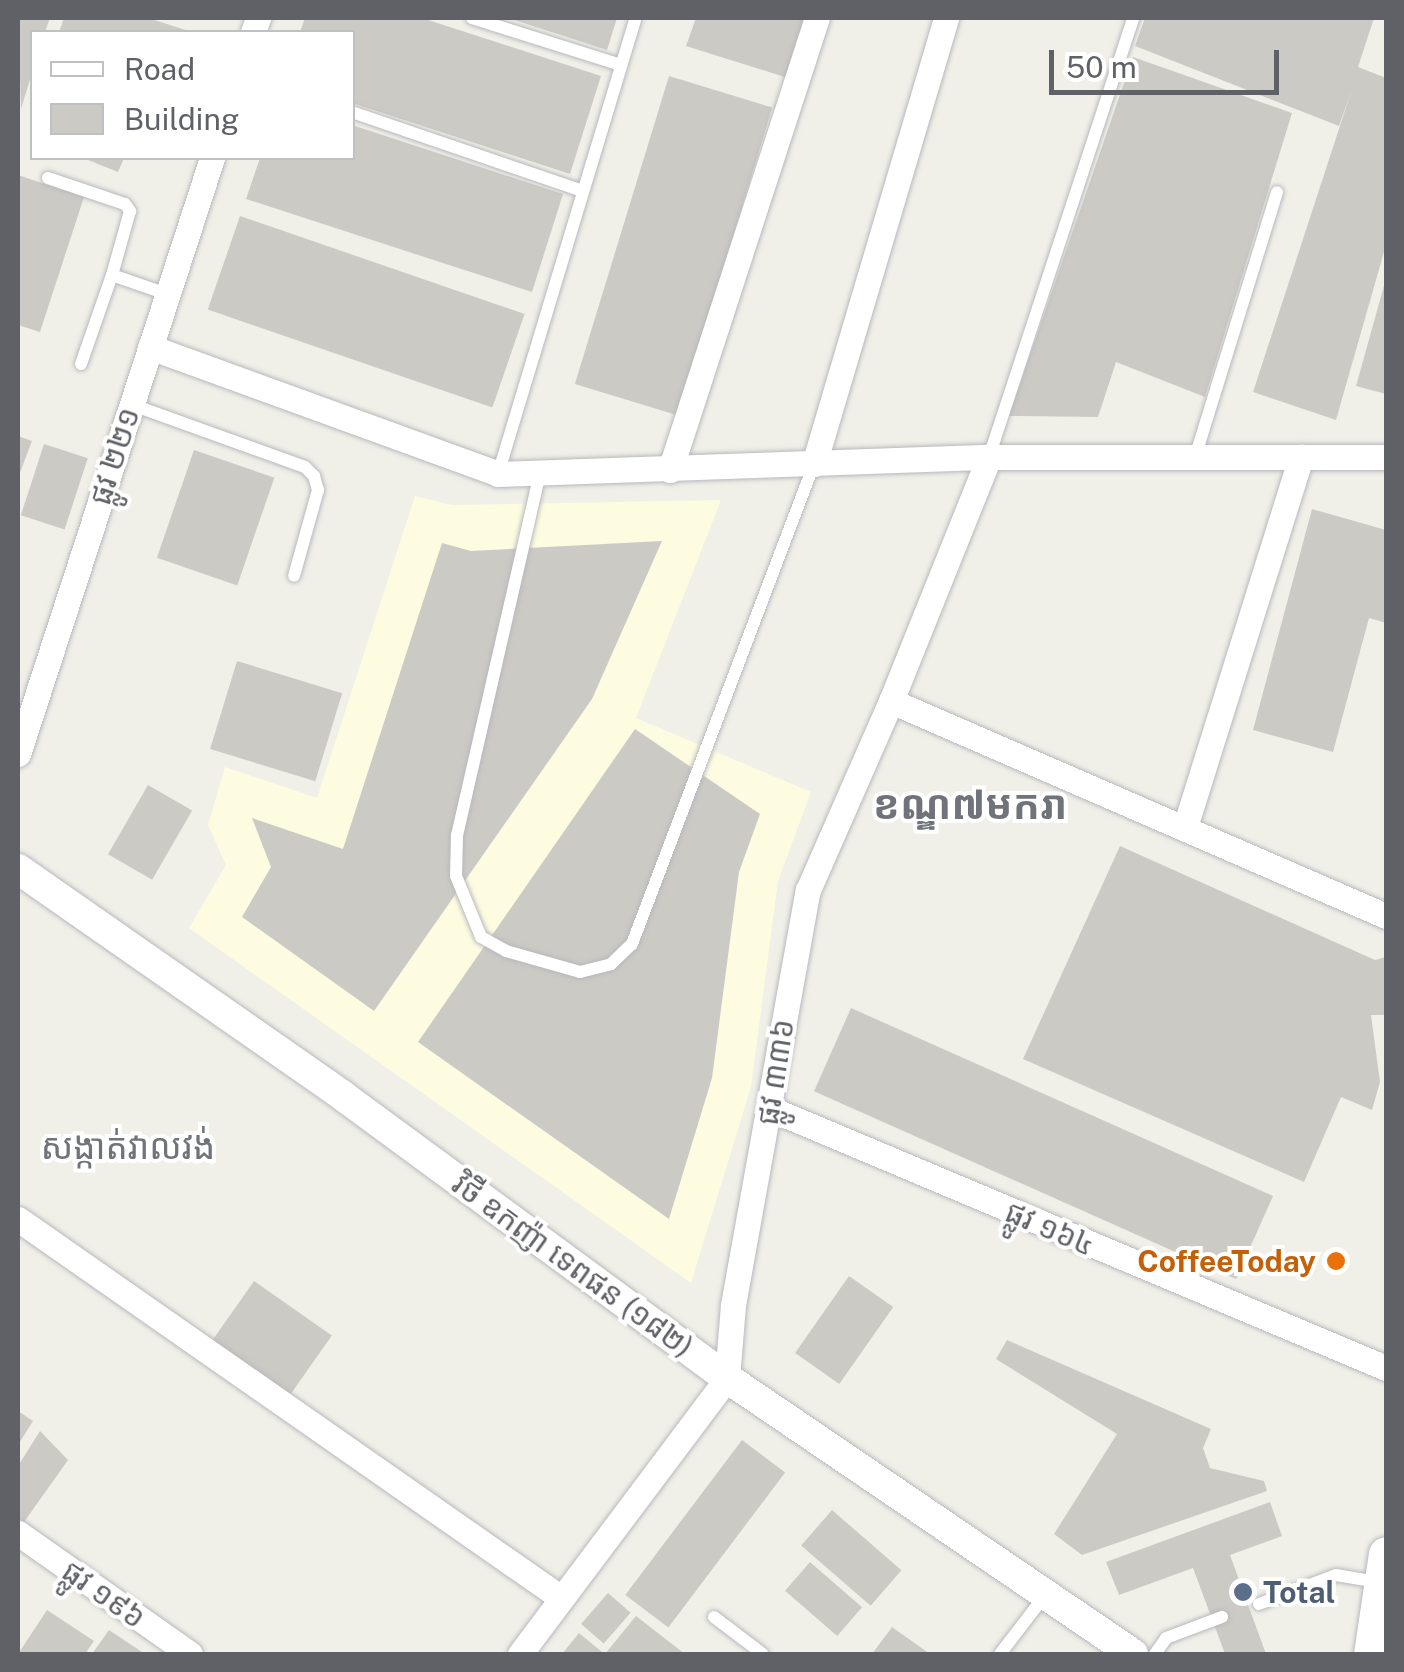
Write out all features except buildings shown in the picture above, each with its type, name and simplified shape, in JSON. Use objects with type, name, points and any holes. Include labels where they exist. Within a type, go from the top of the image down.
[{"type":"main road","points":[[1370,1645],[1383,1568]]},
{"type":"street","points":[[670,470],[817,18]]},
{"type":"street","points":[[814,464],[946,18]]},
{"type":"street","name":"ផ្លូវ ២២១","points":[[18,754],[211,160]]},
{"type":"street","points":[[150,347],[498,474],[989,456],[1386,457]]},
{"type":"street","name":"ផ្លូវ ៣៣៦","points":[[727,1378],[733,1305],[771,1109],[791,966],[808,890],[891,702],[989,456]]},
{"type":"street","points":[[1185,828],[1301,456]]},
{"type":"street","points":[[891,702],[1386,916]]},
{"type":"street","name":"វិថី ឧកញ៉ា ទេពផន (១៨២)","points":[[18,869],[343,1096],[727,1378],[1133,1654]]},
{"type":"street","name":"ផ្លូវ ១៦៤","points":[[771,1109],[1386,1368]]},
{"type":"street","points":[[18,1219],[561,1598]]},
{"type":"street","points":[[520,1654],[727,1378]]},
{"type":"street","name":"ផ្លូវ ១៩៦","points":[[18,1533],[190,1654]]},
{"type":"lane","points":[[472,18],[622,65]]},
{"type":"lane","points":[[498,474],[636,18]]},
{"type":"lane","points":[[989,456],[1133,18]]},
{"type":"lane","points":[[355,113],[583,192]]},
{"type":"lane","points":[[48,178],[125,204],[130,210],[81,364]]},
{"type":"lane","points":[[1196,454],[1277,192]]},
{"type":"lane","points":[[112,274],[167,294]]},
{"type":"lane","points":[[130,404],[305,467],[314,476],[318,490],[294,576]]},
{"type":"lane","points":[[540,473],[457,835],[456,876],[481,937],[506,951],[580,972],[611,964],[632,944],[814,464]]},
{"type":"lane","points":[[1259,1604],[1336,1575],[1383,1568]]},
{"type":"lane","points":[[1000,1654],[1046,1594]]},
{"type":"lane","points":[[714,1617],[763,1654]]},
{"type":"lane","points":[[1155,1654],[1166,1638],[1222,1618]]},
{"type":"shaded area","points":[[415,496],[452,505],[721,500],[636,718],[811,792],[778,881],[751,1087],[691,1283],[189,928],[226,865],[208,825],[225,767],[317,798]]},
{"type":"place","name":"CoffeeToday","points":[[1336,1261]]},
{"type":"place","name":"Total","points":[[1243,1592]]},
{"type":"district","name":"ខណ្ឌ៧មករា","points":[[970,805]]},
{"type":"district","name":"សង្កាត់វាលវង់","points":[[128,1147]]}]
